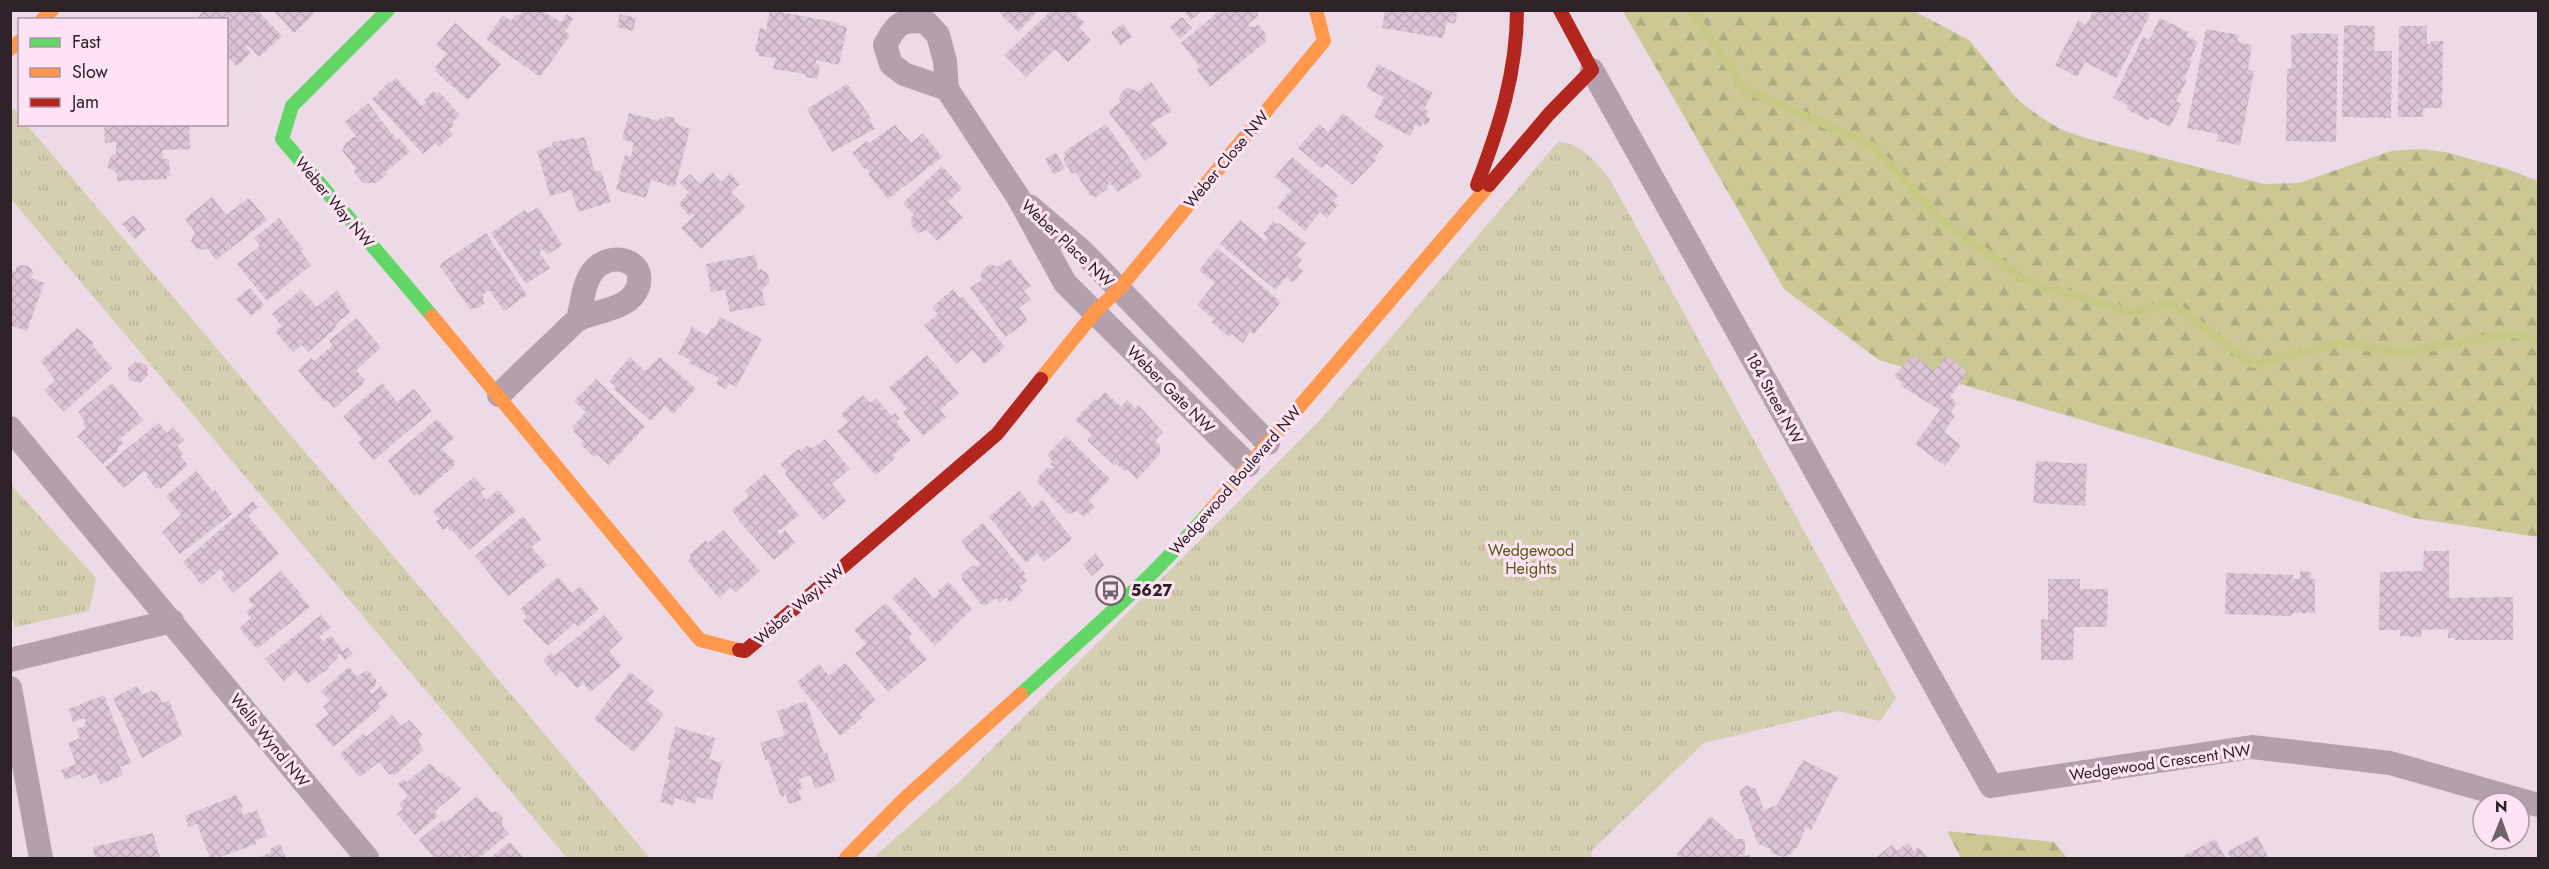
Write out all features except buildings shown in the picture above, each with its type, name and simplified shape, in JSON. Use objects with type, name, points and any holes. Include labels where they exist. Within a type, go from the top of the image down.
[{"type":"street","name":"Weber Way NW","points":[[388,10],[292,106],[282,139],[498,395],[700,640],[745,651],[997,434],[1107,300]]},
{"type":"street","name":"Weber Close NW","points":[[1107,300],[1324,41],[1316,10]]},
{"type":"street","points":[[1469,207],[1506,106],[1516,53],[1517,10]]},
{"type":"street","name":"184 Street NW","points":[[1560,10],[1991,786]]},
{"type":"street","name":"Wedgewood Boulevard NW","points":[[846,858],[903,800],[1127,598],[1187,538],[1549,114],[1592,70]]},
{"type":"street","name":"Weber Place NW","points":[[947,89],[1018,197],[1065,284],[1107,300]]},
{"type":"street","name":"Weber Place NW","points":[[1018,197],[1083,252],[1107,300]]},
{"type":"street","name":"Weber Gate NW","points":[[1107,300],[1268,442]]},
{"type":"street","name":"Weber Gate NW","points":[[1107,300],[1248,465]]},
{"type":"street","points":[[498,395],[578,320]]},
{"type":"street","name":"Wells Wynd NW","points":[[10,428],[368,858]]},
{"type":"street","points":[[10,660],[172,621]]},
{"type":"street","points":[[10,688],[41,858]]},
{"type":"street","name":"Wedgewood Crescent NW","points":[[1991,786],[2252,747],[2390,763],[2538,805]]},
{"type":"green space","points":[[1623,11],[1914,11],[1969,40],[2017,99],[2039,116],[2062,130],[2089,139],[2264,184],[2299,183],[2391,151],[2420,149],[2445,152],[2507,169],[2538,181],[2538,537],[2414,518],[1879,360],[1784,289]]},
{"type":"green space","points":[[14,109],[18,114],[18,126],[28,126],[650,858],[567,858],[11,199],[10,113]]},
{"type":"green space","name":"Wedgewood Heights","points":[[1558,142],[1574,146],[1588,155],[1611,181],[1896,698],[1880,721],[1838,711],[1704,743],[1592,850],[1591,858],[873,858],[960,781],[1321,419]]},
{"type":"green space","points":[[11,485],[96,578],[89,611],[15,627],[10,609]]},
{"type":"green space","points":[[1947,831],[2054,842],[2067,858],[1961,858]]},
{"type":"waterway","points":[[1691,10],[1744,89],[1871,145],[1944,222],[2026,281],[2130,312],[2173,304],[2252,364],[2340,343],[2402,352],[2511,334],[2538,341]]},
{"type":"traffic: fast","points":[[388,10],[292,106],[282,139],[432,316]]},
{"type":"traffic: fast","points":[[1021,694],[1166,560],[1210,511]]},
{"type":"traffic: slow","points":[[44,18],[52,10]]},
{"type":"traffic: slow","points":[[1041,379],[1095,312],[1119,289],[1324,41],[1316,10]]},
{"type":"traffic: slow","points":[[10,49],[18,43]]},
{"type":"traffic: slow","points":[[1210,511],[1489,185]]},
{"type":"traffic: slow","points":[[432,316],[700,640],[739,650]]},
{"type":"traffic: slow","points":[[846,858],[903,800],[1021,694]]},
{"type":"traffic: jam","points":[[1477,185],[1493,142],[1510,78],[1517,10]]},
{"type":"traffic: jam","points":[[1489,185],[1549,114],[1592,70],[1560,10]]},
{"type":"traffic: jam","points":[[739,650],[745,651],[997,434],[1041,379]]},
{"type":"place","name":"5627","points":[[1110,590]]}]
